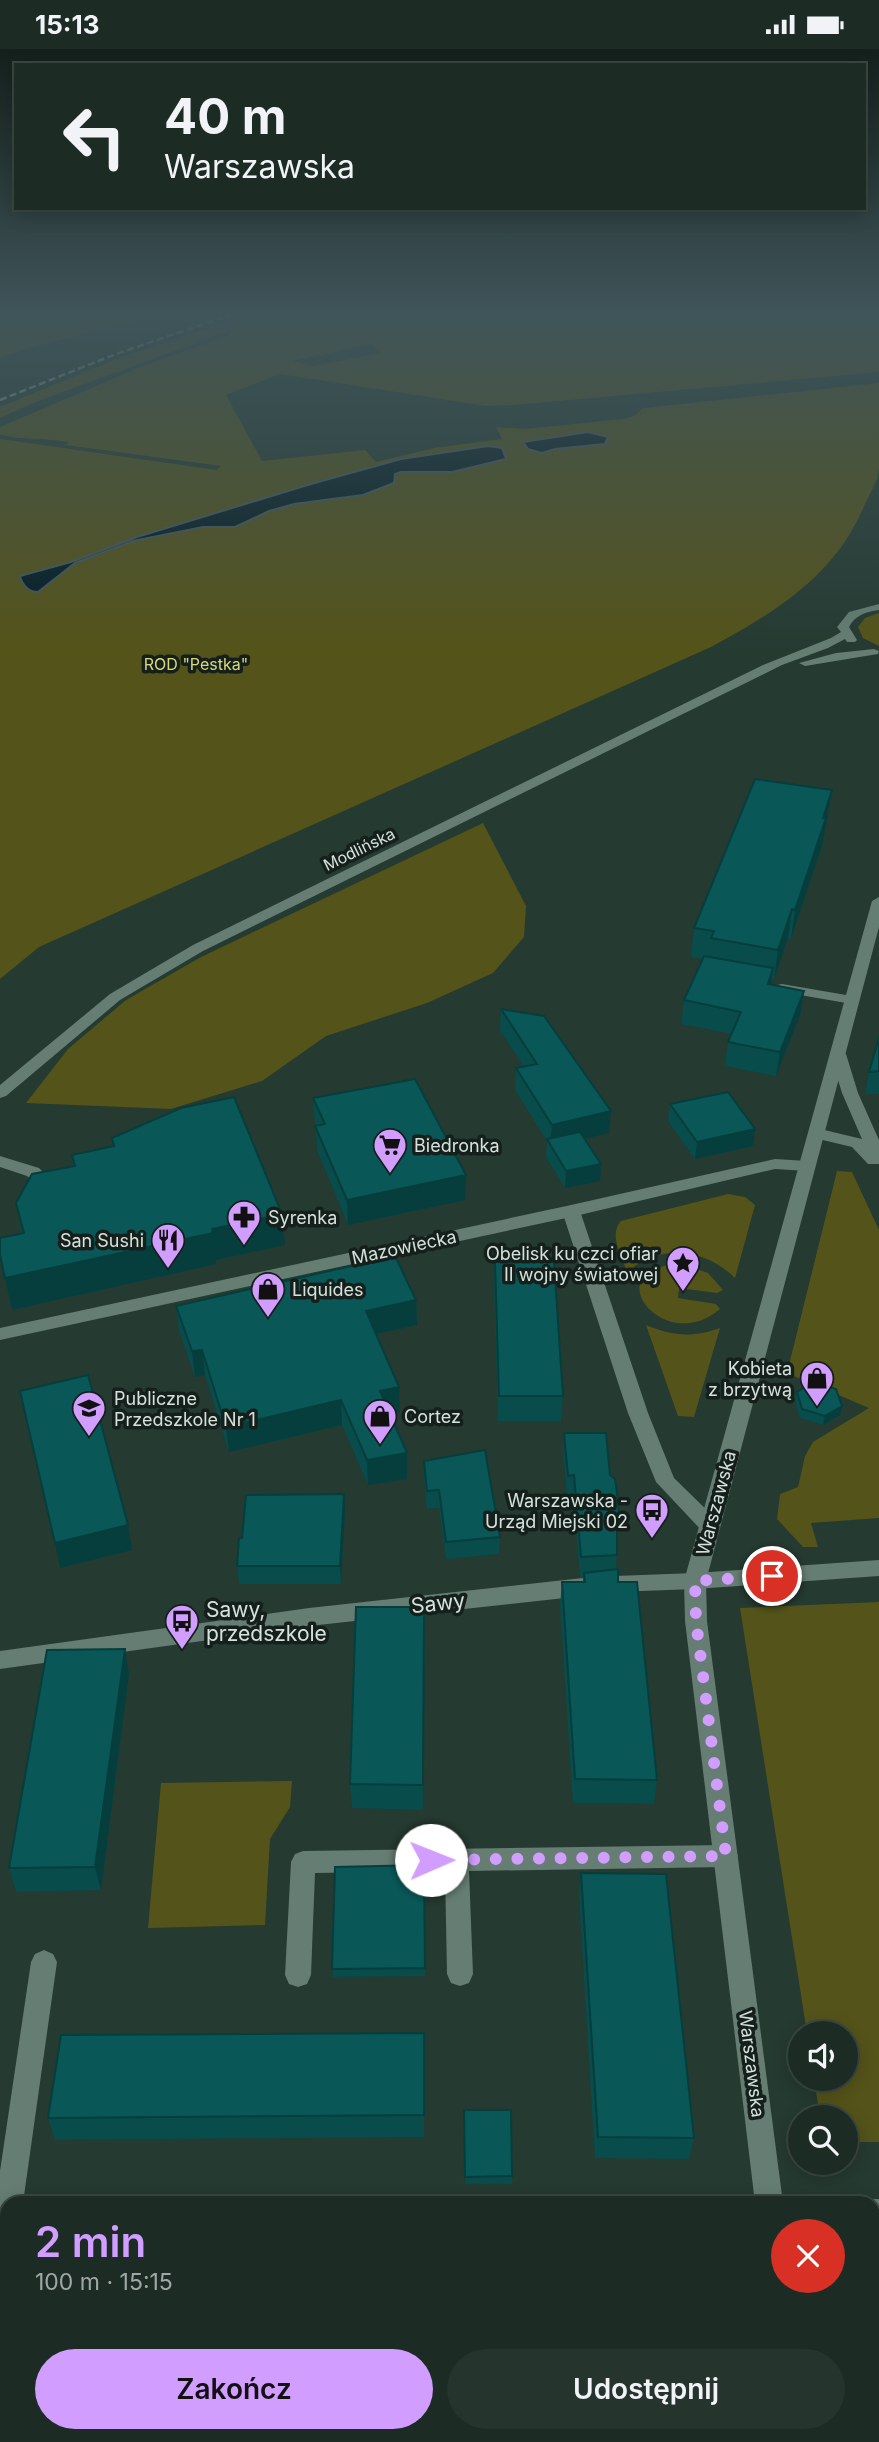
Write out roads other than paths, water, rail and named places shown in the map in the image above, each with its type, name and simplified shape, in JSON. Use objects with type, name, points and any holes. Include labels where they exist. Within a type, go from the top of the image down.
[{"type":"street","points":[[876,653],[850,640],[843,627],[852,615],[879,607]]},
{"type":"street","name":"Modlińska","points":[[0,1093],[114,997],[198,948],[757,674],[770,664],[836,641],[845,633]]},
{"type":"street","name":"Modlińska","points":[[757,674],[836,656],[876,653]]},
{"type":"street","name":"Warszawska","points":[[768,2196],[696,1621],[695,1581],[879,901]]},
{"type":"street","points":[[761,984],[852,1000]]},
{"type":"street","points":[[838,1054],[850,1093],[879,1159]]},
{"type":"street","points":[[816,1133],[858,1143],[879,1165]]},
{"type":"street","points":[[0,1161],[33,1172],[48,1185]]},
{"type":"street","name":"Mazowiecka","points":[[0,1334],[571,1211],[775,1164],[807,1166]]},
{"type":"street","points":[[571,1211],[638,1413],[666,1482],[710,1527]]},
{"type":"street","name":"Sawy","points":[[0,1660],[323,1616],[609,1584],[879,1568]]},
{"type":"street","points":[[298,1975],[303,1862],[726,1856]]},
{"type":"street","points":[[457,1860],[460,1974]]},
{"type":"street","points":[[10,2196],[44,1962]]},
{"type":"water","points":[[588,432],[608,437],[605,444],[555,449],[542,453],[528,449],[523,442]]},
{"type":"water","points":[[488,446],[502,448],[506,459],[452,472],[401,472],[395,474],[394,483],[363,495],[294,504],[269,511],[235,527],[203,527],[133,541],[75,563],[38,592],[26,587],[20,576],[71,562],[137,537],[401,459]]},
{"type":"place","name":"Biedronka","points":[[390,1175]]},
{"type":"place","name":"Syrenka","points":[[244,1247]]},
{"type":"place","name":"San Sushi","points":[[168,1270]]},
{"type":"place","name":"Obelisk ku czci ofiar II wojny światowej","points":[[683,1293]]},
{"type":"place","name":"Liquides","points":[[268,1319]]},
{"type":"place","name":"Kobieta z brzytwą","points":[[817,1408]]},
{"type":"place","name":"Publiczne Przedszkole Nr 1","points":[[89,1438]]},
{"type":"place","name":"Cortez","points":[[380,1446]]},
{"type":"place","name":"Warszawska - Urząd Miejski 02","points":[[652,1540]]},
{"type":"place","name":"Sawy, przedszkole","points":[[182,1651]]},
{"type":"park label","name":"ROD \"Pestka\"","points":[[196,664]]}]
